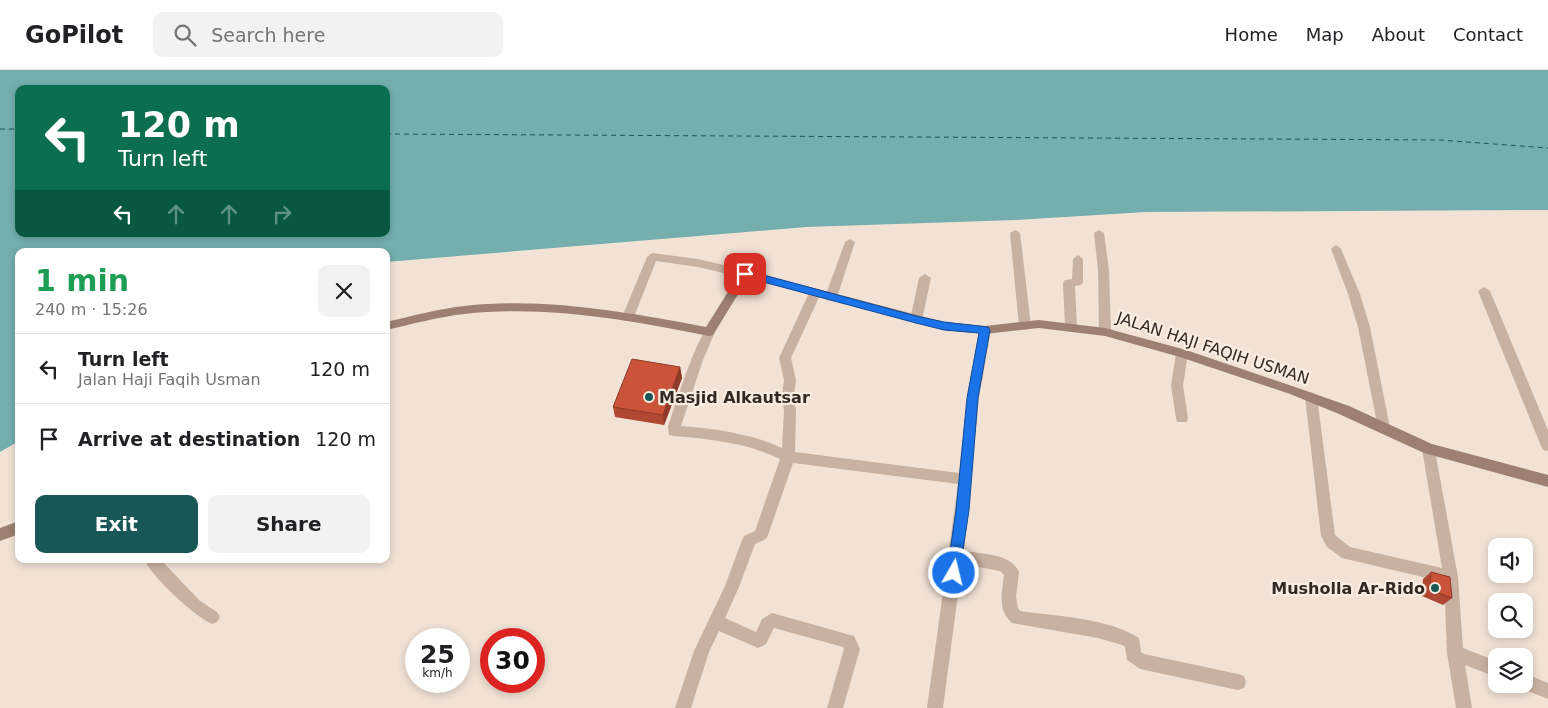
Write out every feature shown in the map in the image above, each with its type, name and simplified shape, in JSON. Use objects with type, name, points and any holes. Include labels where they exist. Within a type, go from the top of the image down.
[{"type":"street","points":[[1015,233],[1026,326]]},
{"type":"street","points":[[1099,233],[1103,250],[1105,282],[1105,332]]},
{"type":"street","points":[[831,297],[850,242]]},
{"type":"street","points":[[1336,249],[1354,294],[1364,327],[1384,428]]},
{"type":"street","points":[[628,317],[652,257],[698,262],[745,274],[709,332],[697,360],[674,431],[717,434],[766,448],[788,457],[965,479]]},
{"type":"street","points":[[1071,327],[1069,284],[1077,282],[1078,259]]},
{"type":"street","name":"JALAN HAJI FAQIH USMAN","points":[[745,274],[944,326],[983,330],[1039,324],[1105,332],[1182,353],[1244,376],[1311,397],[1429,448],[1548,481]]},
{"type":"street","points":[[916,320],[925,278]]},
{"type":"street","points":[[1484,291],[1548,446]]},
{"type":"street","points":[[683,708],[702,650],[734,582],[749,540],[761,535],[788,457],[790,411],[788,396],[790,380],[785,358],[815,293]]},
{"type":"street","points":[[390,325],[439,314],[487,308],[543,308],[590,311],[709,332]]},
{"type":"street","points":[[935,708],[956,556],[973,398],[983,330]]},
{"type":"street","points":[[1182,353],[1177,386],[1182,418]]},
{"type":"street","points":[[1311,397],[1328,536],[1332,543],[1347,553],[1451,577]]},
{"type":"street","points":[[1429,448],[1451,577],[1455,653],[1464,708]]},
{"type":"street","points":[[0,535],[15,529]]},
{"type":"street","points":[[956,556],[1004,565],[1010,569],[1012,572],[1009,608],[1014,616],[1127,638],[1133,643],[1133,655],[1140,661],[1238,682]]},
{"type":"street","points":[[155,563],[195,606],[212,617]]},
{"type":"street","points":[[715,622],[758,641],[762,638],[767,624],[772,620],[848,641],[852,649],[835,708]]},
{"type":"street","points":[[1455,653],[1488,666]]},
{"type":"street","points":[[1533,685],[1548,691]]},
{"type":"water","points":[[0,70],[1548,70],[1548,210],[1146,212],[1016,220],[806,227],[390,262],[390,248],[15,248],[15,443],[0,452]]},
{"type":"building","name":"Masjid Alkautsar","points":[[632,359],[680,367],[663,415],[613,407]]},
{"type":"building","points":[[1431,572],[1450,577],[1452,598],[1430,590]]},
{"type":"ferry route","points":[[0,129],[15,129]]},
{"type":"ferry route","points":[[390,134],[1440,140],[1548,148]]},
{"type":"place","name":"Masjid Alkautsar","points":[[649,397]]},
{"type":"place","name":"Musholla Ar-Rido","points":[[1435,588]]},
{"type":"route","points":[[745,274],[916,320],[944,326],[985,330],[973,398],[954,573]]}]
